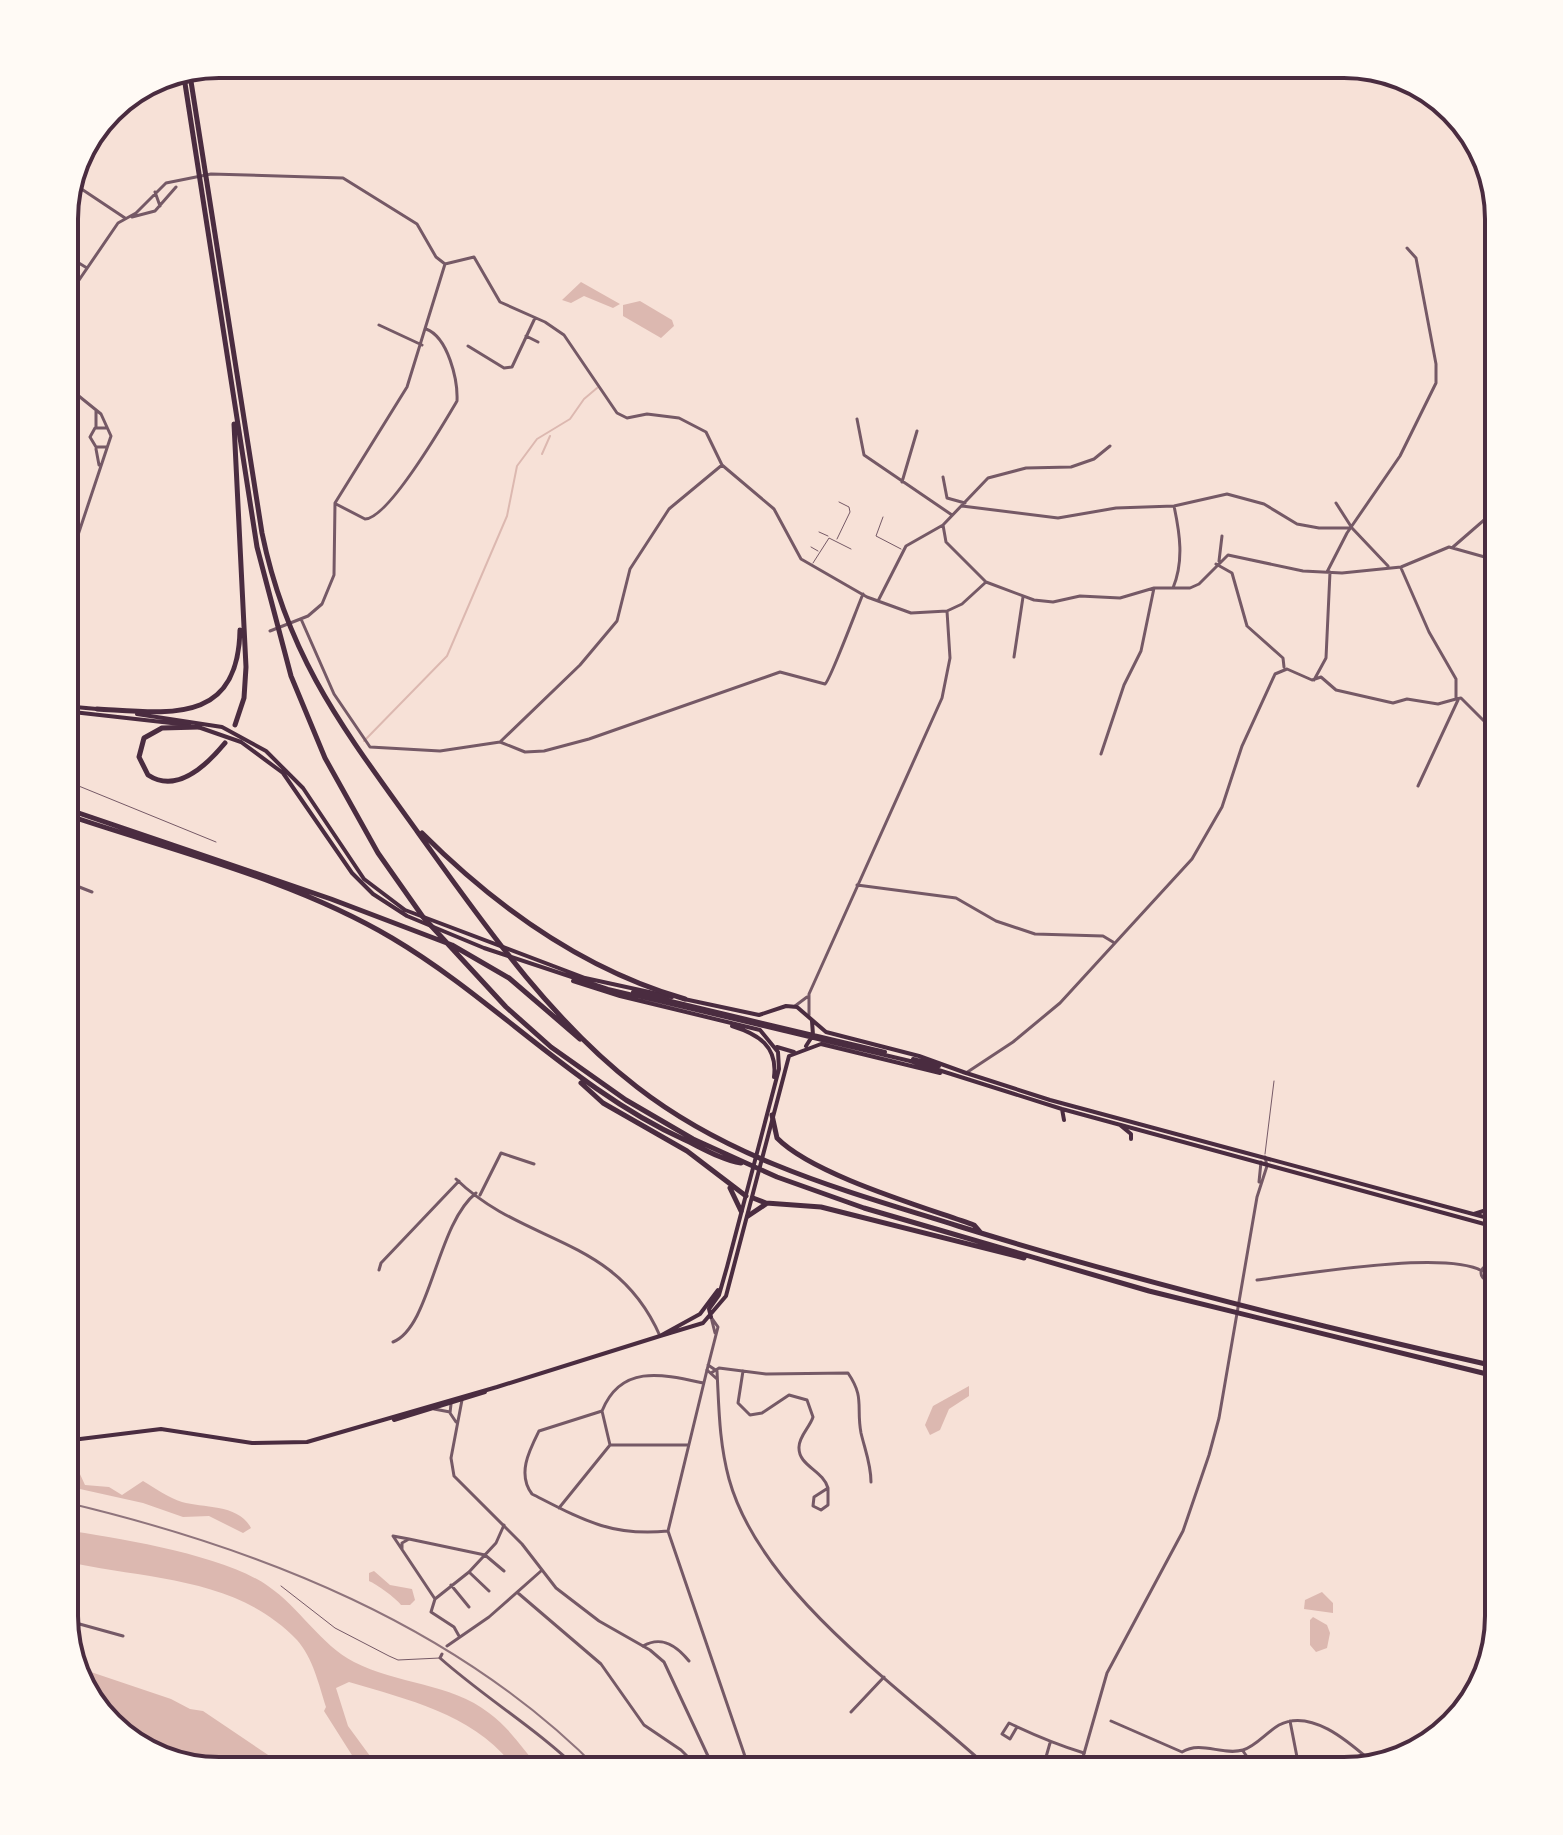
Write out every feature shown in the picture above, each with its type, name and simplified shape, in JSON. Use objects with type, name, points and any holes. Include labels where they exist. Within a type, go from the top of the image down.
[{"type":"highway","points":[[191,81],[260,522],[288,624],[333,715],[531,982],[599,1055]]},
{"type":"highway","points":[[185,82],[233,402],[274,629],[325,758],[361,825],[412,901],[468,967],[517,1017],[589,1076],[661,1122],[745,1164]]},
{"type":"highway","points":[[233,402],[246,667],[244,698],[235,725]]},
{"type":"highway","points":[[97,709],[173,713],[208,702],[226,685],[238,662],[241,605]]},
{"type":"highway","points":[[199,727],[162,728],[144,738],[139,757],[148,775],[166,782],[186,777],[213,758],[225,743]]},
{"type":"highway","points":[[78,816],[452,945],[509,978],[664,1106],[740,1151],[780,1169],[981,1233],[1261,1310],[1485,1364]]},
{"type":"highway","points":[[411,823],[478,885],[548,936],[633,982],[685,999]]},
{"type":"highway","points":[[224,865],[320,903],[391,937],[457,982],[578,1079],[603,1103],[687,1151],[727,1184],[749,1197],[766,1203],[821,1207],[1016,1259],[1029,1258]]},
{"type":"highway","points":[[578,1079],[652,1124],[745,1164],[864,1208],[1029,1258],[1259,1320],[1485,1374]]},
{"type":"highway","points":[[772,1115],[777,1138],[792,1150],[857,1182],[974,1225],[981,1233]]},
{"type":"highway","points":[[727,1184],[741,1211]]},
{"type":"highway","points":[[748,1216],[766,1203]]},
{"type":"main road","points":[[78,709],[193,720],[242,736],[266,751],[295,778],[347,859],[371,886],[405,910],[485,946],[585,978],[966,1073]]},
{"type":"main road","points":[[78,711],[199,727],[241,742],[283,773],[352,873],[373,894],[407,916],[612,994],[758,1029],[769,1037]]},
{"type":"main road","points":[[541,969],[637,997],[897,1057],[1062,1109],[1485,1224]]},
{"type":"main road","points":[[585,978],[759,1015],[795,1006],[826,1032],[919,1056],[976,1077],[1485,1217]]},
{"type":"main road","points":[[387,1421],[695,1327],[711,1317],[726,1296],[748,1216],[749,1181],[780,1064],[767,1031],[774,1012]]},
{"type":"main road","points":[[807,1045],[814,1027],[810,1017]]},
{"type":"main road","points":[[710,1018],[749,1031],[764,1041],[775,1062],[772,1089]]},
{"type":"main road","points":[[711,1317],[709,1309],[720,1288],[741,1211],[756,1183],[786,1061],[794,1052],[807,1045],[823,1044],[969,1080]]},
{"type":"main road","points":[[775,1046],[794,1052]]},
{"type":"main road","points":[[1062,1109],[1064,1120]]},
{"type":"main road","points":[[1120,1125],[1131,1134],[1131,1139]]},
{"type":"main road","points":[[1474,1214],[1485,1211]]},
{"type":"main road","points":[[660,1336],[702,1312],[720,1288]]},
{"type":"main road","points":[[702,1312],[711,1317]]},
{"type":"main road","points":[[78,1439],[161,1429],[252,1443],[295,1443],[434,1409],[448,1401],[462,1400],[497,1387]]},
{"type":"street","points":[[78,281],[111,229],[155,192],[172,180],[211,174],[343,178],[417,224],[436,257],[445,264]]},
{"type":"street","points":[[127,218],[160,206],[176,187]]},
{"type":"street","points":[[82,188],[127,218]]},
{"type":"street","points":[[155,192],[160,206]]},
{"type":"street","points":[[966,1073],[1013,1042],[1060,1003],[1113,942],[1173,881],[1208,836],[1275,674],[1285,669],[1314,680],[1320,674],[1326,658],[1329,572],[1352,528],[1400,456],[1436,383],[1436,364],[1416,258],[1407,248]]},
{"type":"street","points":[[445,264],[472,256],[500,302],[564,335],[611,407],[622,416],[668,416],[694,424],[709,435],[722,465],[774,509],[791,547],[812,566],[863,594],[911,613],[947,611],[962,604],[986,582]]},
{"type":"street","points":[[78,263],[87,268]]},
{"type":"street","points":[[274,629],[301,619],[322,604],[334,575],[335,503],[407,387],[445,264]]},
{"type":"street","points":[[468,346],[507,369],[516,363],[535,318]]},
{"type":"street","points":[[379,325],[422,345]]},
{"type":"street","points":[[335,503],[365,519],[376,516],[423,455],[457,401],[449,357],[434,332],[426,329]]},
{"type":"street","points":[[526,336],[538,342]]},
{"type":"street","points":[[78,396],[101,414],[111,436],[78,534]]},
{"type":"street","points":[[96,411],[95,428],[90,437],[96,447],[99,469]]},
{"type":"street","points":[[857,419],[864,455],[952,515]]},
{"type":"street","points":[[95,428],[106,428]]},
{"type":"street","points":[[902,482],[917,431]]},
{"type":"street","points":[[878,601],[903,550],[943,525],[988,478],[1026,468],[1071,467],[1094,459],[1110,446]]},
{"type":"street","points":[[96,447],[106,447]]},
{"type":"street","points":[[500,742],[580,665],[617,621],[630,569],[669,509],[722,465]]},
{"type":"street","points":[[943,477],[947,498],[963,504],[1058,518],[1116,508],[1174,506],[1227,494],[1264,504],[1297,524],[1352,528]]},
{"type":"street","points":[[1336,503],[1352,528],[1388,566]]},
{"type":"street","points":[[1173,588],[1178,575],[1181,541],[1174,506]]},
{"type":"street","points":[[943,525],[946,542],[986,582],[1023,597],[1050,602],[1080,596],[1120,598],[1154,588],[1194,587],[1217,562],[1228,555],[1303,571],[1401,567],[1453,547],[1485,520]]},
{"type":"street","points":[[1217,562],[1222,536]]},
{"type":"street","points":[[1453,547],[1485,557]]},
{"type":"street","points":[[1217,562],[1231,570],[1247,626],[1283,658],[1285,669]]},
{"type":"street","points":[[1401,567],[1425,625],[1456,679],[1458,698],[1418,786]]},
{"type":"street","points":[[1101,754],[1124,685],[1141,651],[1154,588]]},
{"type":"street","points":[[301,619],[334,694],[370,747],[383,751],[440,751],[500,742],[525,752],[560,748],[780,672],[825,684],[832,680],[840,646],[863,594]]},
{"type":"street","points":[[1014,657],[1023,597]]},
{"type":"street","points":[[795,1006],[809,994],[942,698],[950,658],[947,611]]},
{"type":"street","points":[[1320,674],[1336,690],[1393,703],[1407,699],[1438,704],[1458,698]]},
{"type":"street","points":[[1458,698],[1485,722]]},
{"type":"street","points":[[857,885],[956,898],[996,921],[1035,934],[1103,936],[1113,942]]},
{"type":"street","points":[[78,886],[92,892]]},
{"type":"street","points":[[809,994],[810,1017]]},
{"type":"street","points":[[973,1067],[976,1077]]},
{"type":"street","points":[[393,1342],[413,1327],[456,1213],[478,1194],[498,1154],[505,1152],[534,1164]]},
{"type":"street","points":[[1260,1186],[1260,1164],[1265,1156]]},
{"type":"street","points":[[1083,1757],[1107,1673],[1183,1531],[1219,1418],[1260,1186],[1267,1166],[1265,1156]]},
{"type":"street","points":[[379,1270],[381,1263],[458,1180],[529,1229],[576,1246],[593,1256],[638,1299],[660,1336]]},
{"type":"street","points":[[1257,1280],[1437,1262],[1471,1265],[1482,1271],[1485,1279]]},
{"type":"street","points":[[711,1317],[716,1336],[668,1531],[745,1757]]},
{"type":"street","points":[[708,1371],[716,1369]]},
{"type":"street","points":[[716,1369],[719,1431],[730,1482],[747,1523],[796,1593],[884,1677],[976,1757]]},
{"type":"street","points":[[708,1371],[848,1373],[862,1401],[862,1434],[869,1457],[871,1482]]},
{"type":"street","points":[[708,1371],[717,1379]]},
{"type":"street","points":[[743,1371],[738,1403],[750,1415],[762,1413],[789,1395],[807,1400],[813,1417],[799,1450],[801,1459],[822,1475],[828,1488],[828,1505],[821,1510],[813,1506],[814,1497],[828,1488]]},
{"type":"street","points":[[610,1445],[602,1411],[611,1390],[617,1385],[651,1375],[703,1383]]},
{"type":"street","points":[[462,1400],[456,1425],[453,1473],[504,1525],[541,1571],[599,1621],[664,1662],[709,1757]]},
{"type":"street","points":[[448,1401],[459,1414]]},
{"type":"street","points":[[448,1401],[456,1425]]},
{"type":"street","points":[[434,1409],[450,1413]]},
{"type":"street","points":[[602,1411],[546,1426],[539,1431],[524,1470],[525,1485],[532,1494],[604,1529],[629,1533],[668,1531]]},
{"type":"street","points":[[610,1445],[688,1445]]},
{"type":"street","points":[[559,1508],[610,1445]]},
{"type":"street","points":[[460,1637],[454,1627],[431,1612],[435,1599],[485,1555],[496,1543],[504,1525]]},
{"type":"street","points":[[435,1599],[393,1536],[485,1555],[504,1571]]},
{"type":"street","points":[[402,1549],[402,1543],[409,1539]]},
{"type":"street","points":[[447,1646],[518,1593],[541,1571]]},
{"type":"street","points":[[469,1572],[489,1591]]},
{"type":"street","points":[[451,1585],[469,1607]]},
{"type":"street","points":[[518,1593],[601,1664],[644,1725],[688,1757]]},
{"type":"street","points":[[78,1624],[123,1636]]},
{"type":"street","points":[[643,1646],[653,1641],[668,1643],[689,1661]]},
{"type":"street","points":[[441,1656],[565,1757]]},
{"type":"street","points":[[851,1712],[884,1677]]},
{"type":"street","points":[[1111,1721],[1182,1752],[1191,1746],[1242,1750],[1279,1725],[1298,1720],[1341,1735],[1365,1756]]},
{"type":"street","points":[[1290,1721],[1297,1757]]},
{"type":"street","points":[[1017,1727],[1050,1743],[1084,1753]]},
{"type":"street","points":[[1046,1757],[1050,1743]]},
{"type":"street","points":[[1242,1750],[1247,1757]]},
{"type":"lane","points":[[836,542],[850,510],[839,502]]},
{"type":"lane","points":[[883,517],[876,536],[903,550]]},
{"type":"lane","points":[[819,532],[851,549]]},
{"type":"lane","points":[[812,566],[829,538]]},
{"type":"lane","points":[[811,547],[820,552]]},
{"type":"lane","points":[[78,786],[216,842]]},
{"type":"lane","points":[[1265,1156],[1274,1081]]},
{"type":"lane","points":[[281,1586],[335,1628],[398,1660],[441,1656]]},
{"type":"shaded area","points":[[581,282],[620,304],[613,308],[584,296],[571,303],[562,300]]},
{"type":"shaded area","points":[[640,301],[672,320],[674,326],[661,338],[623,316],[623,305]]},
{"type":"shaded area","points":[[969,1386],[969,1396],[949,1409],[940,1430],[930,1435],[925,1425],[933,1406]]},
{"type":"shaded area","points":[[78,1471],[85,1485],[109,1487],[122,1495],[143,1481],[182,1502],[229,1511],[245,1520],[251,1528],[243,1533],[209,1516],[183,1517],[143,1503],[80,1489]]},
{"type":"shaded area","points":[[78,1532],[170,1549],[249,1575],[279,1595],[342,1655],[370,1669],[441,1689],[474,1703],[497,1719],[531,1757],[505,1757],[483,1736],[463,1723],[419,1704],[349,1682],[336,1688],[348,1726],[371,1757],[353,1757],[324,1711],[326,1707],[307,1655],[297,1640],[272,1619],[246,1603],[217,1591],[78,1564]]},
{"type":"shaded area","points":[[374,1571],[390,1585],[412,1589],[415,1600],[410,1605],[401,1605],[369,1581],[369,1573]]},
{"type":"shaded area","points":[[1322,1592],[1333,1603],[1333,1613],[1304,1609],[1305,1600]]},
{"type":"shaded area","points":[[1313,1617],[1327,1625],[1330,1633],[1327,1648],[1316,1652],[1310,1645],[1310,1620]]},
{"type":"shaded area","points":[[89,1672],[171,1699],[190,1709],[203,1711],[271,1757],[200,1756],[173,1750],[126,1722],[107,1702]]},
{"type":"waterway","points":[[364,741],[447,656],[507,516],[517,466],[537,439],[570,419],[584,399],[597,388]]},
{"type":"waterway","points":[[542,454],[550,436]]},
{"type":"railway","points":[[78,1506],[210,1543],[352,1599],[419,1634],[483,1674],[544,1719],[585,1757]]}]
